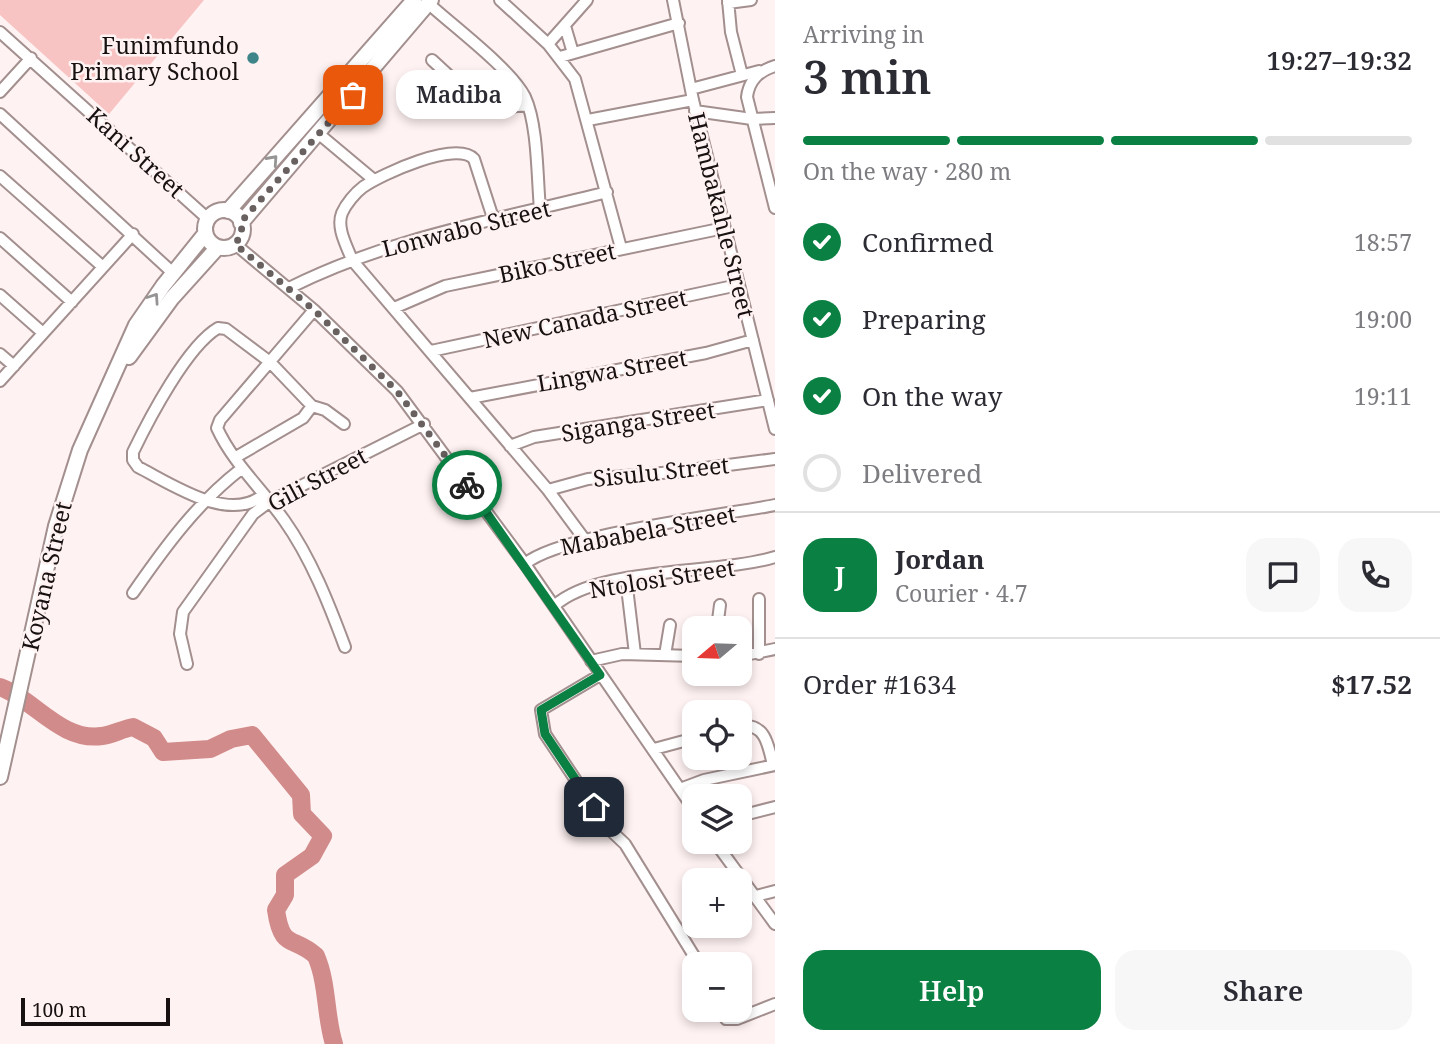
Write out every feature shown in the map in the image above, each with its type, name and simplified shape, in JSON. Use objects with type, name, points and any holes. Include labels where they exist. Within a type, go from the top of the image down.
[{"type":"main road","points":[[241,222],[319,134],[425,1]]},
{"type":"main road","points":[[228,211],[241,222],[242,234],[235,244],[218,247],[207,226],[215,212],[228,211],[425,1]]},
{"type":"main road","name":"Koyana Street","points":[[0,777],[63,501],[89,427],[136,326],[207,226]]},
{"type":"main road","name":"Koyana Street","points":[[112,381],[172,298],[218,247]]},
{"type":"street","points":[[548,44],[587,0]]},
{"type":"street","name":"Hambakahle Street","points":[[673,0],[693,100],[775,429]]},
{"type":"street","points":[[742,75],[731,32],[728,2],[751,0]]},
{"type":"street","points":[[425,1],[511,79],[528,105],[540,209]]},
{"type":"street","points":[[508,3],[560,57],[575,79],[621,248]]},
{"type":"street","points":[[560,57],[679,23]]},
{"type":"street","points":[[565,26],[573,53]]},
{"type":"street","name":"Kani Street","points":[[0,32],[31,58],[207,226]]},
{"type":"street","points":[[0,92],[31,58]]},
{"type":"street","points":[[432,60],[485,109],[528,105]]},
{"type":"street","points":[[588,120],[693,100],[742,75],[770,67]]},
{"type":"street","points":[[770,67],[749,86],[750,113],[770,167],[775,208]]},
{"type":"street","points":[[693,100],[775,118]]},
{"type":"street","points":[[0,114],[134,234],[173,273]]},
{"type":"street","points":[[319,134],[374,180]]},
{"type":"street","points":[[493,218],[478,169],[468,154],[461,151],[437,155],[374,180],[360,189],[341,213],[340,225],[352,260],[548,491],[585,540]]},
{"type":"street","points":[[0,176],[103,267]]},
{"type":"street","name":"Lonwabo Street","points":[[289,288],[352,260],[442,230],[607,192]]},
{"type":"street","name":"Biko Street","points":[[394,308],[445,286],[724,228]]},
{"type":"street","points":[[0,381],[134,234]]},
{"type":"street","points":[[0,238],[72,302]]},
{"type":"street","points":[[235,244],[314,310],[397,391],[424,424],[525,564],[682,792]]},
{"type":"street","name":"New Canada Street","points":[[431,351],[738,285]]},
{"type":"street","points":[[0,295],[43,333]]},
{"type":"street","points":[[314,310],[217,423],[219,432],[242,469],[285,522],[326,597],[345,647]]},
{"type":"street","points":[[266,498],[252,502],[204,502],[138,467],[133,460],[133,452],[163,395],[214,330],[226,329],[270,362],[312,406],[325,410],[344,424]]},
{"type":"street","name":"Lingwa Street","points":[[470,398],[706,353],[753,340]]},
{"type":"street","points":[[0,354],[14,366]]},
{"type":"street","name":"Siganga Street","points":[[510,446],[534,437],[768,400]]},
{"type":"street","points":[[236,457],[303,418],[312,406]]},
{"type":"street","name":"Gili Street","points":[[187,664],[180,634],[183,612],[266,498],[424,424]]},
{"type":"street","name":"Sisulu Street","points":[[548,491],[587,479],[674,472],[775,458]]},
{"type":"street","points":[[133,593],[166,545],[204,502],[242,469]]},
{"type":"street","name":"Mababela Street","points":[[525,564],[543,553],[585,540],[775,505]]},
{"type":"street","name":"Ntolosi Street","points":[[554,606],[576,591],[626,579],[736,567],[775,557]]},
{"type":"street","points":[[626,579],[635,654]]},
{"type":"street","points":[[759,598],[759,654]]},
{"type":"street","points":[[719,616],[720,605]]},
{"type":"street","points":[[666,655],[670,625]]},
{"type":"street","points":[[752,655],[775,649]]},
{"type":"street","points":[[591,662],[635,654],[682,656]]},
{"type":"street","points":[[600,675],[541,710],[545,734],[607,827],[625,844],[692,952]]},
{"type":"street","points":[[680,789],[704,780],[774,765],[763,733],[752,727]]},
{"type":"street","points":[[654,749],[682,741]]},
{"type":"street","points":[[752,813],[775,807]]},
{"type":"street","points":[[724,854],[775,925]]},
{"type":"street","points":[[756,896],[775,891]]},
{"type":"street","points":[[752,1012],[775,1004]]},
{"type":"shaded area","points":[[0,0],[204,0],[109,114],[0,15]]},
{"type":"waterway","points":[[0,687],[74,733],[102,736],[133,727],[154,738],[163,752],[210,749],[231,739],[252,735],[301,795],[302,814],[323,836],[312,856],[285,875],[285,895],[276,910],[278,923],[285,937],[316,956],[323,977],[334,1044]]},
{"type":"way so far","points":[[353,95],[241,222],[242,234],[235,244],[314,310],[397,391],[467,485]]},
{"type":"place","name":"Funimfundo Primary School","points":[[253,58]]},
{"type":"place","name":"Madiba","points":[[353,95]]},
{"type":"route","points":[[467,485],[525,564],[600,675],[541,710],[545,734],[594,807]]}]
